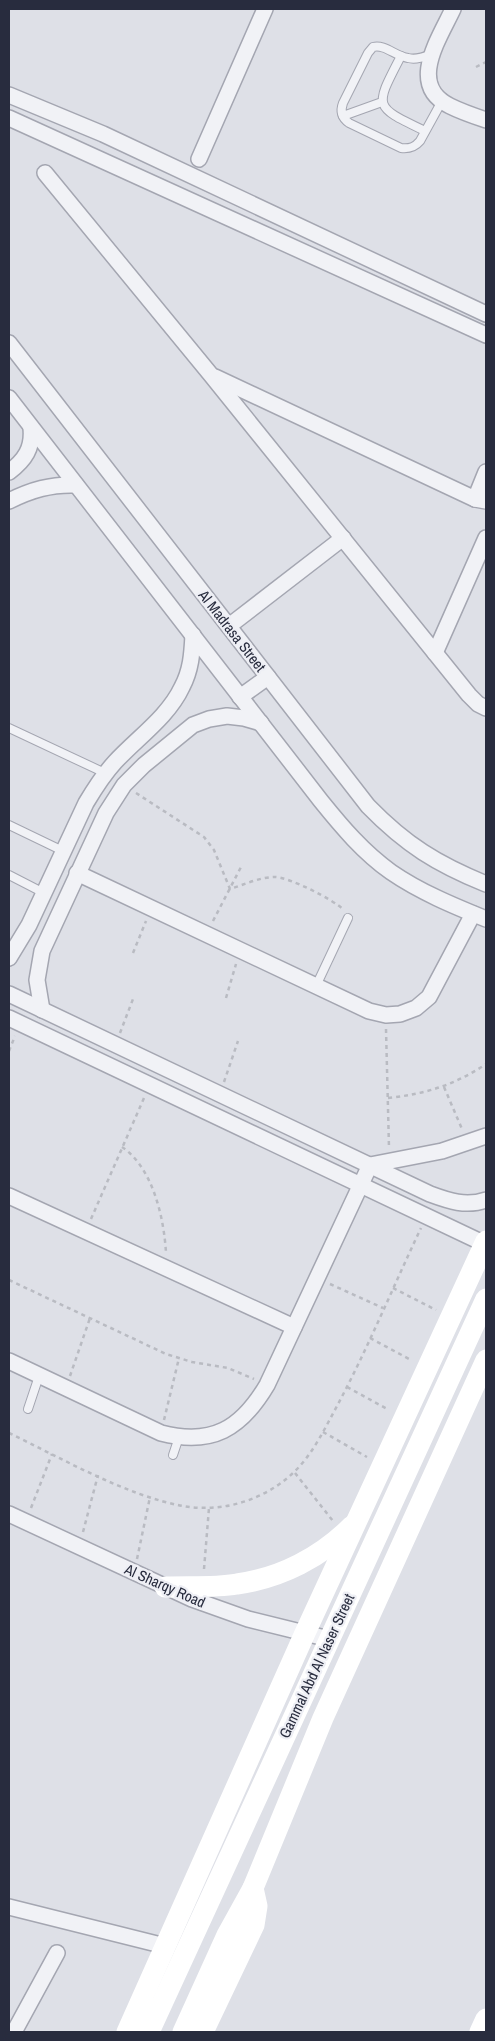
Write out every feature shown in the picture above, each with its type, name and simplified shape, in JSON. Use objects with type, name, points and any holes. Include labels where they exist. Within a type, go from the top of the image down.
[{"type":"main road","points":[[127,2032],[305,1633],[350,1527],[383,1466],[486,1243]]},
{"type":"main road","name":"Gammal Abd Al Naser Street","points":[[149,2032],[486,1300]]},
{"type":"main road","name":"Gammal Abd Al Naser Street","points":[[182,2032],[227,1935],[253,1888],[323,1718],[485,1365]]},
{"type":"main road","points":[[402,1481],[407,1476],[413,1475],[430,1484]]},
{"type":"main road","points":[[164,1587],[236,1584],[266,1578],[294,1568],[313,1556],[350,1527]]},
{"type":"main road","points":[[203,2032],[254,1925],[257,1906],[253,1888],[237,1895],[230,1895],[224,1892],[217,1884]]},
{"type":"main road","points":[[480,2032],[486,2019]]},
{"type":"street","points":[[199,158],[265,9]]},
{"type":"street","points":[[453,9],[432,54],[428,74],[430,84],[442,101],[486,120]]},
{"type":"street","points":[[9,95],[103,134],[486,314]]},
{"type":"street","points":[[9,118],[486,335]]},
{"type":"street","points":[[45,173],[469,695],[478,704],[486,708]]},
{"type":"street","points":[[194,201],[203,181]]},
{"type":"street","name":"Al Madrasa Street","points":[[9,343],[368,806],[388,827],[424,854],[461,874],[486,884]]},
{"type":"street","points":[[211,375],[481,500],[486,472]]},
{"type":"street","points":[[9,398],[261,724],[354,840],[374,859],[406,882],[483,918],[429,997],[416,1008],[400,1014],[386,1015],[369,1011],[77,873]]},
{"type":"street","points":[[9,472],[26,457],[32,438],[31,428]]},
{"type":"street","points":[[9,501],[35,489],[48,486],[76,485]]},
{"type":"street","points":[[229,626],[343,538]]},
{"type":"street","points":[[435,653],[486,538]]},
{"type":"street","points":[[9,958],[22,939],[86,803],[105,773],[172,704],[182,689],[191,663],[193,635]]},
{"type":"street","points":[[240,697],[268,677]]},
{"type":"street","points":[[42,1010],[37,980],[42,951],[106,813],[124,785],[144,765],[193,725],[209,718],[227,716],[244,718],[261,724]]},
{"type":"street","points":[[9,994],[447,1200],[463,1204],[479,1203],[486,1200]]},
{"type":"street","points":[[9,1018],[486,1243]]},
{"type":"street","points":[[370,1165],[442,1151],[486,1136]]},
{"type":"street","points":[[9,1361],[161,1433],[178,1438],[206,1436],[232,1427],[246,1416],[267,1385],[370,1165]]},
{"type":"street","points":[[9,1196],[294,1328]]},
{"type":"street","name":"Al Sharqy Road","points":[[9,1514],[164,1587],[219,1610],[276,1627],[329,1639]]},
{"type":"street","points":[[276,1697],[294,1717]]},
{"type":"street","points":[[9,1907],[165,1946]]},
{"type":"street","points":[[13,2025],[57,1953]]},
{"type":"lane","points":[[432,54],[416,59],[400,56],[380,46],[370,50],[343,103],[341,112],[349,123],[401,148],[407,149],[417,145],[442,101]]},
{"type":"lane","points":[[400,56],[383,90],[382,102],[384,107],[393,116],[426,131]]},
{"type":"lane","points":[[343,116],[382,102]]},
{"type":"lane","points":[[9,728],[105,773]]},
{"type":"lane","points":[[9,825],[63,851]]},
{"type":"lane","points":[[9,875],[44,893]]},
{"type":"lane","points":[[316,986],[348,918]]},
{"type":"lane","points":[[28,1409],[39,1376]]},
{"type":"lane","points":[[173,1455],[178,1438]]},
{"type":"path","points":[[476,67],[486,62]]},
{"type":"path","points":[[124,785],[204,837],[214,850],[230,889]]},
{"type":"path","points":[[207,934],[241,867]]},
{"type":"path","points":[[230,889],[273,877],[282,878],[338,904],[348,918]]},
{"type":"path","points":[[133,953],[151,908]]},
{"type":"path","points":[[226,998],[240,950]]},
{"type":"path","points":[[115,1044],[133,999]]},
{"type":"path","points":[[386,1015],[389,1161]]},
{"type":"path","points":[[220,1094],[238,1041]]},
{"type":"path","points":[[388,1098],[417,1095],[444,1087],[470,1075],[486,1064]]},
{"type":"path","points":[[85,1232],[150,1085]]},
{"type":"path","points":[[444,1087],[468,1143]]},
{"type":"path","points":[[122,1147],[138,1160],[148,1177],[164,1229],[166,1269]]},
{"type":"path","points":[[317,1278],[383,1308]]},
{"type":"path","points":[[9,1280],[179,1358],[228,1368],[267,1385]]},
{"type":"path","points":[[393,1288],[451,1317]]},
{"type":"path","points":[[66,1388],[90,1318]]},
{"type":"path","points":[[370,1338],[427,1369]]},
{"type":"path","points":[[161,1433],[179,1358]]},
{"type":"path","points":[[347,1387],[404,1418]]},
{"type":"path","points":[[323,1432],[383,1466]]},
{"type":"path","points":[[25,1522],[52,1454]]},
{"type":"path","points":[[294,1472],[350,1527]]},
{"type":"path","points":[[79,1547],[98,1475]]},
{"type":"path","points":[[134,1573],[150,1497]]},
{"type":"path","points":[[202,1586],[209,1508]]}]
